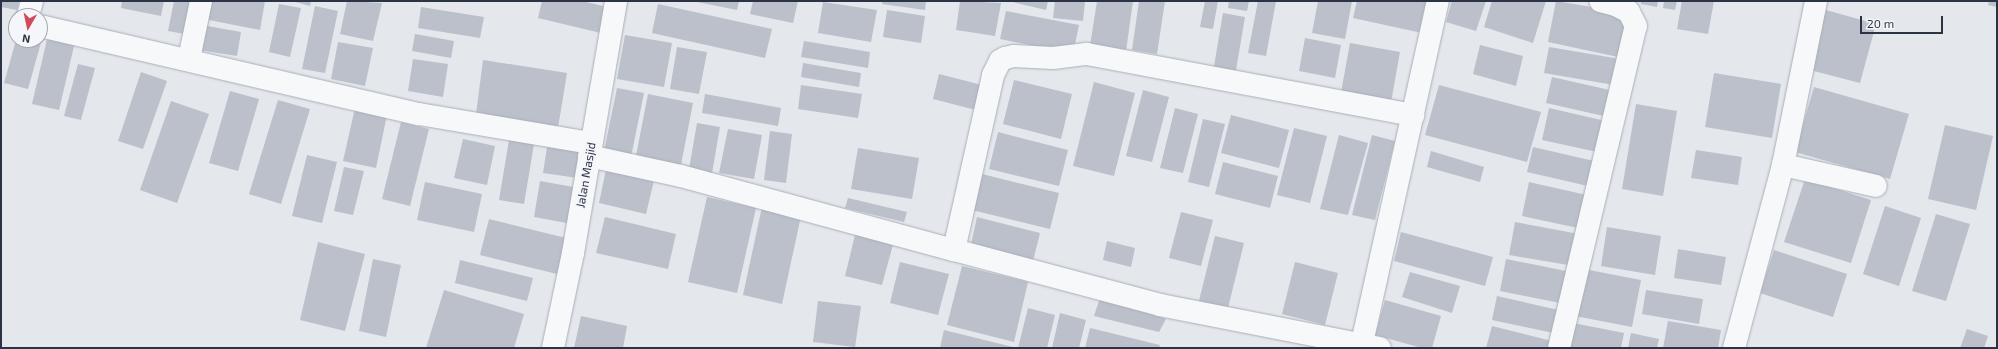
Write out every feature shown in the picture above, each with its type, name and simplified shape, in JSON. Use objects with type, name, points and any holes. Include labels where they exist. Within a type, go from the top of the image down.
[{"type":"street","points":[[189,59],[201,1]]},
{"type":"street","name":"Jalan Masjid","points":[[553,348],[616,1]]},
{"type":"street","points":[[48,28],[189,59],[419,114],[590,150],[681,176],[1160,305],[1371,346],[1413,115],[1438,1]]},
{"type":"street","points":[[1559,348],[1636,26],[1629,12],[1616,5],[1600,1]]},
{"type":"street","points":[[1734,348],[1783,165],[1816,1]]},
{"type":"street","points":[[954,250],[994,75],[1000,61],[1005,58],[1053,58],[1087,54],[1413,115]]},
{"type":"street","points":[[1783,165],[1876,186]]},
{"type":"building","points":[[1,1],[19,1],[17,8],[1,7]]},
{"type":"building","points":[[122,1],[164,1],[161,16],[121,8]]},
{"type":"building","points":[[174,1],[197,1],[190,35],[168,31]]},
{"type":"building","points":[[208,1],[265,1],[260,30],[204,19]]},
{"type":"building","points":[[292,1],[311,1],[310,6]]},
{"type":"building","points":[[347,1],[382,3],[373,41],[340,34]]},
{"type":"building","points":[[542,1],[582,1],[611,8],[605,34],[538,18]]},
{"type":"building","points":[[692,1],[739,1],[737,10]]},
{"type":"building","points":[[753,1],[798,1],[793,23],[750,14]]},
{"type":"building","points":[[883,1],[926,1],[925,10],[882,4]]},
{"type":"building","points":[[960,1],[1001,3],[995,36],[956,30]]},
{"type":"building","points":[[1008,1],[1048,1],[1046,10]]},
{"type":"building","points":[[1055,1],[1085,1],[1083,21],[1053,18]]},
{"type":"building","points":[[1097,1],[1133,1],[1126,51],[1090,46]]},
{"type":"building","points":[[1139,1],[1165,1],[1157,54],[1132,50]]},
{"type":"building","points":[[1205,1],[1218,1],[1213,29],[1200,27]]},
{"type":"building","points":[[1229,1],[1249,1],[1247,11],[1228,8]]},
{"type":"building","points":[[1258,1],[1276,1],[1266,56],[1248,53]]},
{"type":"building","points":[[1318,1],[1352,1],[1345,39],[1312,33]]},
{"type":"building","points":[[1357,1],[1430,2],[1422,33],[1353,18]]},
{"type":"building","points":[[1452,1],[1486,1],[1476,31],[1446,22]]},
{"type":"building","points":[[1492,1],[1546,1],[1533,43],[1484,27]]},
{"type":"building","points":[[1556,1],[1627,13],[1618,57],[1548,42]]},
{"type":"building","points":[[1641,1],[1658,1],[1657,7],[1641,4]]},
{"type":"building","points":[[1664,1],[1677,1],[1675,10],[1663,8]]},
{"type":"building","points":[[1682,1],[1714,1],[1708,34],[1677,29]]},
{"type":"building","points":[[1989,1],[1997,1],[1997,7],[1988,5]]},
{"type":"building","points":[[823,2],[877,10],[871,42],[818,33]]},
{"type":"building","points":[[279,4],[301,8],[290,57],[269,52]]},
{"type":"building","points":[[658,4],[772,29],[765,58],[652,33]]},
{"type":"building","points":[[315,6],[338,11],[325,73],[302,69]]},
{"type":"building","points":[[421,7],[484,17],[480,38],[418,28]]},
{"type":"building","points":[[887,10],[925,16],[921,43],[883,37]]},
{"type":"building","points":[[1826,10],[1876,24],[1860,83],[1810,70]]},
{"type":"building","points":[[1006,11],[1079,25],[1073,54],[1000,39]]},
{"type":"building","points":[[1223,13],[1245,17],[1235,76],[1213,72]]},
{"type":"building","points":[[196,24],[241,32],[237,56],[192,49]]},
{"type":"building","points":[[415,34],[454,41],[451,58],[412,51]]},
{"type":"building","points":[[48,35],[75,42],[59,110],[32,104],[45,48],[48,48]]},
{"type":"building","points":[[625,35],[672,43],[664,87],[617,79]]},
{"type":"building","points":[[1305,38],[1341,45],[1335,78],[1299,71]]},
{"type":"building","points":[[804,41],[870,52],[868,68],[801,57]]},
{"type":"building","points":[[338,42],[373,48],[365,86],[331,79]]},
{"type":"building","points":[[1350,43],[1400,52],[1390,108],[1340,98]]},
{"type":"building","points":[[1480,45],[1523,56],[1516,86],[1473,74]]},
{"type":"building","points":[[677,47],[707,52],[699,94],[670,89]]},
{"type":"building","points":[[1549,47],[1620,59],[1614,85],[1544,73]]},
{"type":"building","points":[[14,48],[39,48],[28,89],[4,83]]},
{"type":"building","points":[[413,59],[448,64],[443,97],[408,91]]},
{"type":"building","points":[[483,60],[567,73],[557,134],[475,122]]},
{"type":"building","points":[[803,63],[861,73],[859,87],[801,77]]},
{"type":"building","points":[[78,64],[95,68],[81,120],[64,116]]},
{"type":"building","points":[[141,72],[167,81],[143,149],[118,141]]},
{"type":"building","points":[[1714,73],[1781,84],[1772,138],[1705,127]]},
{"type":"building","points":[[939,74],[982,85],[976,110],[933,99]]},
{"type":"building","points":[[1552,77],[1614,91],[1608,117],[1546,103]]},
{"type":"building","points":[[1014,80],[1072,94],[1061,139],[1003,124]]},
{"type":"building","points":[[1094,82],[1135,93],[1114,176],[1073,166]]},
{"type":"building","points":[[801,85],[862,94],[858,118],[798,109]]},
{"type":"building","points":[[1439,85],[1541,112],[1527,162],[1425,135]]},
{"type":"building","points":[[1814,87],[1909,114],[1890,179],[1795,152]]},
{"type":"building","points":[[617,88],[644,93],[630,162],[603,156]]},
{"type":"building","points":[[1143,90],[1169,97],[1152,162],[1126,156]]},
{"type":"building","points":[[230,91],[259,99],[238,171],[209,163]]},
{"type":"building","points":[[648,94],[693,103],[680,170],[635,161]]},
{"type":"building","points":[[705,94],[781,108],[778,126],[702,113]]},
{"type":"building","points":[[278,100],[310,109],[281,204],[249,194]]},
{"type":"building","points":[[171,101],[209,114],[177,203],[140,190]]},
{"type":"building","points":[[1636,104],[1677,111],[1663,196],[1622,189]]},
{"type":"building","points":[[355,108],[387,115],[376,168],[343,161]]},
{"type":"building","points":[[1175,108],[1198,114],[1183,173],[1160,168]]},
{"type":"building","points":[[1549,108],[1610,122],[1602,153],[1542,140]]},
{"type":"building","points":[[1231,115],[1289,130],[1279,168],[1221,153]]},
{"type":"building","points":[[1203,119],[1225,124],[1209,187],[1188,182]]},
{"type":"building","points":[[401,122],[429,129],[410,206],[382,199]]},
{"type":"building","points":[[697,123],[720,127],[711,179],[688,175]]},
{"type":"building","points":[[1945,125],[1993,136],[1976,210],[1928,199]]},
{"type":"building","points":[[1294,128],[1327,136],[1310,203],[1277,195]]},
{"type":"building","points":[[728,129],[762,135],[754,179],[719,173]]},
{"type":"building","points":[[770,131],[792,134],[786,183],[764,180]]},
{"type":"building","points":[[998,132],[1068,150],[1059,186],[989,169]]},
{"type":"building","points":[[1339,135],[1368,143],[1348,215],[1320,209]]},
{"type":"building","points":[[1372,135],[1395,141],[1375,220],[1352,215]]},
{"type":"building","points":[[463,139],[495,146],[487,185],[454,178]]},
{"type":"building","points":[[509,140],[534,144],[524,204],[499,200]]},
{"type":"building","points":[[547,147],[589,154],[585,179],[543,173]]},
{"type":"building","points":[[1533,147],[1594,161],[1588,186],[1527,172]]},
{"type":"building","points":[[858,148],[919,158],[912,199],[851,189]]},
{"type":"building","points":[[1696,150],[1742,157],[1738,185],[1691,178]]},
{"type":"building","points":[[1431,151],[1484,167],[1480,182],[1427,167]]},
{"type":"building","points":[[307,155],[337,162],[322,223],[292,216]]},
{"type":"building","points":[[1223,162],[1278,176],[1270,208],[1215,194]]},
{"type":"building","points":[[607,165],[655,176],[646,214],[599,203]]},
{"type":"building","points":[[344,167],[364,171],[353,215],[334,211]]},
{"type":"building","points":[[982,174],[1059,193],[1050,229],[972,210]]},
{"type":"building","points":[[1805,179],[1871,200],[1851,263],[1784,242]]},
{"type":"building","points":[[540,181],[579,188],[572,224],[534,217]]},
{"type":"building","points":[[425,182],[482,194],[474,232],[417,220]]},
{"type":"building","points":[[1529,182],[1591,196],[1583,229],[1522,216]]},
{"type":"building","points":[[707,197],[756,208],[737,293],[688,282]]},
{"type":"building","points":[[848,198],[907,212],[904,222],[845,208]]},
{"type":"building","points":[[1885,206],[1921,218],[1899,286],[1863,274]]},
{"type":"building","points":[[762,207],[801,216],[782,304],[743,295]]},
{"type":"building","points":[[1181,212],[1213,220],[1201,266],[1169,258]]},
{"type":"building","points":[[1936,214],[1970,224],[1946,301],[1912,291]]},
{"type":"building","points":[[605,217],[676,234],[668,269],[596,253]]},
{"type":"building","points":[[977,217],[1040,233],[1032,265],[970,249]]},
{"type":"building","points":[[489,219],[566,238],[557,274],[480,255]]},
{"type":"building","points":[[1515,222],[1579,234],[1574,266],[1509,255]]},
{"type":"building","points":[[1607,227],[1661,236],[1655,275],[1601,266]]},
{"type":"building","points":[[856,231],[894,241],[882,285],[845,276]]},
{"type":"building","points":[[1401,232],[1493,257],[1485,286],[1394,261]]},
{"type":"building","points":[[1215,236],[1244,243],[1228,308],[1199,301]]},
{"type":"building","points":[[1107,241],[1135,248],[1131,267],[1103,260]]},
{"type":"building","points":[[318,242],[365,254],[345,331],[300,320]]},
{"type":"building","points":[[1678,249],[1726,257],[1721,285],[1674,278]]},
{"type":"building","points":[[1774,250],[1847,274],[1833,317],[1760,293]]},
{"type":"building","points":[[373,259],[401,265],[386,337],[359,331]]},
{"type":"building","points":[[1506,259],[1571,272],[1565,304],[1500,291]]},
{"type":"building","points":[[460,260],[533,278],[527,301],[455,283]]},
{"type":"building","points":[[900,262],[949,274],[938,315],[890,303]]},
{"type":"building","points":[[1295,262],[1338,273],[1325,325],[1282,314]]},
{"type":"building","points":[[962,266],[1028,282],[1014,342],[947,325]]},
{"type":"building","points":[[1584,269],[1641,280],[1632,327],[1575,316]]},
{"type":"building","points":[[1410,272],[1460,286],[1452,313],[1402,297]]},
{"type":"building","points":[[444,290],[524,314],[514,348],[426,348]]},
{"type":"building","points":[[1646,290],[1703,299],[1699,324],[1642,314]]},
{"type":"building","points":[[1497,296],[1563,311],[1558,334],[1492,320]]},
{"type":"building","points":[[1100,298],[1166,319],[1159,332],[1094,316]]},
{"type":"building","points":[[1385,300],[1441,316],[1432,348],[1422,348],[1375,335]]},
{"type":"building","points":[[818,301],[861,306],[855,347],[813,342]]},
{"type":"building","points":[[1028,308],[1055,315],[1047,348],[1018,348]]},
{"type":"building","points":[[1060,313],[1086,320],[1079,348],[1052,348]]},
{"type":"building","points":[[581,316],[627,326],[623,348],[574,348]]},
{"type":"building","points":[[1668,321],[1721,330],[1718,348],[1663,348]]},
{"type":"building","points":[[1573,323],[1624,333],[1621,348],[1568,348]]},
{"type":"building","points":[[1492,326],[1556,342],[1555,348],[1486,348]]},
{"type":"building","points":[[1090,328],[1160,345],[1159,348],[1085,348]]},
{"type":"building","points":[[1967,329],[1988,336],[1984,348],[1960,348]]},
{"type":"building","points":[[944,330],[1013,347],[1013,348],[940,348]]},
{"type":"building","points":[[1631,333],[1659,339],[1657,348],[1628,348]]}]
